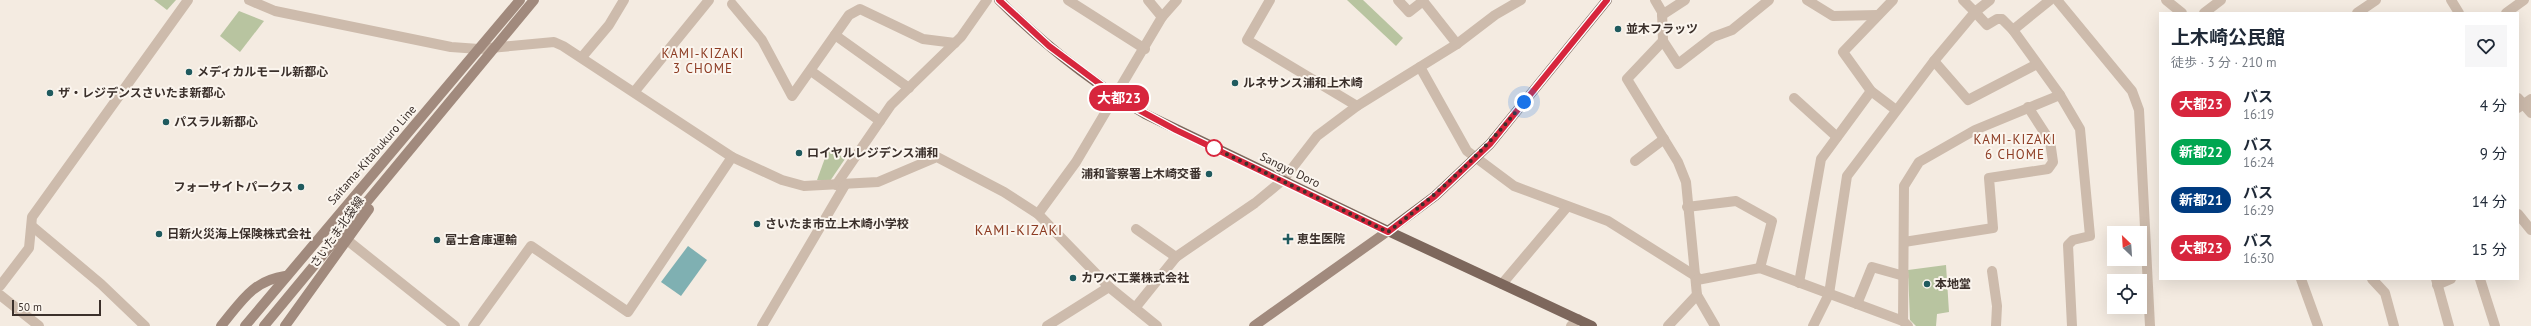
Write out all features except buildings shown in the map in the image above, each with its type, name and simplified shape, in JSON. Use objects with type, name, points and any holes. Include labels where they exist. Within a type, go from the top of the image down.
[{"type":"main road","name":"Saitama-Kitabukuro Line","points":[[245,326],[285,276],[480,49],[520,0]]},
{"type":"main road","points":[[264,326],[409,154],[534,0]]},
{"type":"main road","name":"Sangyo Doro","points":[[999,0],[1049,46],[1114,96],[1176,130],[1388,232],[1502,284],[1574,323],[1592,326]]},
{"type":"main road","points":[[1254,326],[1388,232],[1435,196],[1475,158],[1515,114],[1607,0]]},
{"type":"main road","name":"さいたま北袋線","points":[[285,326],[409,154]]},
{"type":"main road","points":[[221,326],[258,285],[269,278],[285,276]]},
{"type":"street","points":[[0,286],[29,248],[32,217],[188,0]]},
{"type":"street","points":[[248,0],[276,11],[451,47],[480,49],[554,42],[582,57],[635,91],[732,157],[782,180],[804,186],[878,182],[936,157],[1004,192],[1038,214],[1109,287],[1157,326]]},
{"type":"street","points":[[582,57],[609,25],[624,0]]},
{"type":"street","points":[[635,91],[709,0]]},
{"type":"street","points":[[762,326],[841,185],[891,105],[955,43],[987,0]]},
{"type":"street","points":[[1068,0],[1145,49]]},
{"type":"street","points":[[1148,0],[1162,17]]},
{"type":"street","points":[[1038,214],[1076,162],[1114,96],[1145,49],[1162,17],[1177,0]]},
{"type":"street","points":[[1270,0],[1247,40],[1357,106]]},
{"type":"street","points":[[1398,0],[1409,12],[1423,1],[1457,44]]},
{"type":"street","points":[[1135,308],[1176,257],[1255,203],[1282,180],[1317,136],[1357,106],[1457,44],[1495,15],[1520,0]]},
{"type":"street","points":[[1655,0],[1662,16],[1663,41],[1678,64],[1713,37],[1732,30],[1769,0]]},
{"type":"street","points":[[1662,16],[1685,0]]},
{"type":"street","points":[[1807,0],[1833,16],[1878,15]]},
{"type":"street","points":[[1893,0],[1843,52],[1871,91],[1896,110]]},
{"type":"street","points":[[1963,0],[1986,26],[1997,19],[2002,19],[2013,30],[2060,95],[2080,129],[2090,236],[2073,240],[2068,245],[2072,326]]},
{"type":"street","points":[[1813,326],[1829,294],[1847,176],[1934,61],[1975,12],[1990,0]]},
{"type":"street","points":[[2013,30],[2050,0]]},
{"type":"street","points":[[2057,0],[2132,91],[2139,110],[2150,326]]},
{"type":"street","points":[[2166,0],[2181,12]]},
{"type":"street","points":[[2205,12],[2221,0]]},
{"type":"street","points":[[2359,12],[2376,0]]},
{"type":"street","points":[[2451,0],[2458,12]]},
{"type":"street","points":[[2507,12],[2524,0]]},
{"type":"street","points":[[732,1],[762,40],[792,96],[849,15],[860,9],[923,39],[955,43]]},
{"type":"street","points":[[835,35],[909,88]]},
{"type":"street","points":[[1663,41],[1627,79],[1678,162],[1686,182],[1687,207],[1697,279],[1697,295],[1715,326]]},
{"type":"street","points":[[1934,61],[1968,100],[2037,64]]},
{"type":"street","points":[[1420,67],[1466,151],[1514,186],[1608,221],[1697,279],[1760,268],[1858,304],[1905,324],[1904,186],[1919,162],[1975,130],[2060,95]]},
{"type":"street","points":[[811,71],[880,121]]},
{"type":"street","points":[[1799,283],[1821,159],[1871,91]]},
{"type":"street","points":[[1794,98],[1837,136]]},
{"type":"street","points":[[2522,102],[2531,113]]},
{"type":"street","points":[[1904,242],[1993,228],[1989,178],[2048,169],[2053,162],[2050,141],[2028,107]]},
{"type":"street","points":[[1635,161],[1664,139]]},
{"type":"street","points":[[473,326],[531,246],[628,312],[732,157]]},
{"type":"street","points":[[1687,207],[1736,201],[1772,220],[1760,268]]},
{"type":"street","points":[[1502,284],[1567,207]]},
{"type":"street","points":[[2519,215],[2529,224]]},
{"type":"street","points":[[32,227],[101,284],[144,326]]},
{"type":"street","points":[[1136,229],[1176,257]]},
{"type":"street","points":[[347,240],[456,326]]},
{"type":"street","points":[[1858,304],[1872,267],[1904,276]]},
{"type":"street","points":[[1992,272],[1997,306],[1996,326]]},
{"type":"street","points":[[2301,280],[2318,326]]},
{"type":"street","points":[[2373,280],[2385,293],[2394,326]]},
{"type":"street","points":[[2446,280],[2436,282],[2449,326]]},
{"type":"street","points":[[2480,280],[2495,326]]},
{"type":"street","points":[[1047,326],[1109,287]]},
{"type":"street","points":[[0,295],[39,326]]},
{"type":"street","points":[[1668,326],[1697,295]]},
{"type":"green space","points":[[154,0],[176,0],[167,10]]},
{"type":"green space","points":[[1347,0],[1363,0],[1403,38],[1396,46]]},
{"type":"green space","points":[[239,11],[264,21],[240,52],[220,36]]},
{"type":"green space","points":[[829,147],[845,159],[830,181],[817,180]]},
{"type":"green space","points":[[1946,265],[1949,312],[1937,314],[1936,326],[1916,326],[1910,320],[1908,270]]},
{"type":"water","points":[[688,246],[707,260],[681,296],[661,282]]},
{"type":"bus line","name":"大都23","points":[[999,0],[1049,46],[1124,102],[1176,130],[1388,232],[1435,196],[1490,144],[1607,0]]},
{"type":"place","name":"並木フラッツ","points":[[1618,29]]},
{"type":"place","name":"メディカルモール新都心","points":[[189,72]]},
{"type":"place","name":"ルネサンス浦和上木崎","points":[[1235,83]]},
{"type":"place","name":"ザ・レジデンスさいたま新都心","points":[[50,93]]},
{"type":"place","name":"パスラル新都心","points":[[166,122]]},
{"type":"place","name":"ロイヤルレジデンス浦和","points":[[799,153]]},
{"type":"place","name":"浦和警察署上木崎交番","points":[[1209,174]]},
{"type":"place","name":"フォーサイトパークス","points":[[301,187]]},
{"type":"place","name":"さいたま市立上木崎小学校","points":[[757,224]]},
{"type":"place","name":"日新火災海上保険株式会社","points":[[159,234]]},
{"type":"place","name":"恵生医院","points":[[1288,239]]},
{"type":"place","name":"富士倉庫運輸","points":[[437,240]]},
{"type":"place","name":"カワベ工業株式会社","points":[[1073,278]]},
{"type":"place","name":"本地堂","points":[[1927,284]]},
{"type":"district","name":"KAMI-KIZAKI 3 CHOME","points":[[703,60]]},
{"type":"district","name":"KAMI-KIZAKI 6 CHOME","points":[[2015,146]]},
{"type":"district","name":"KAMI-KIZAKI","points":[[1019,230]]},
{"type":"route","points":[[1214,148],[1388,232],[1435,196],[1490,144],[1524,102]]}]
